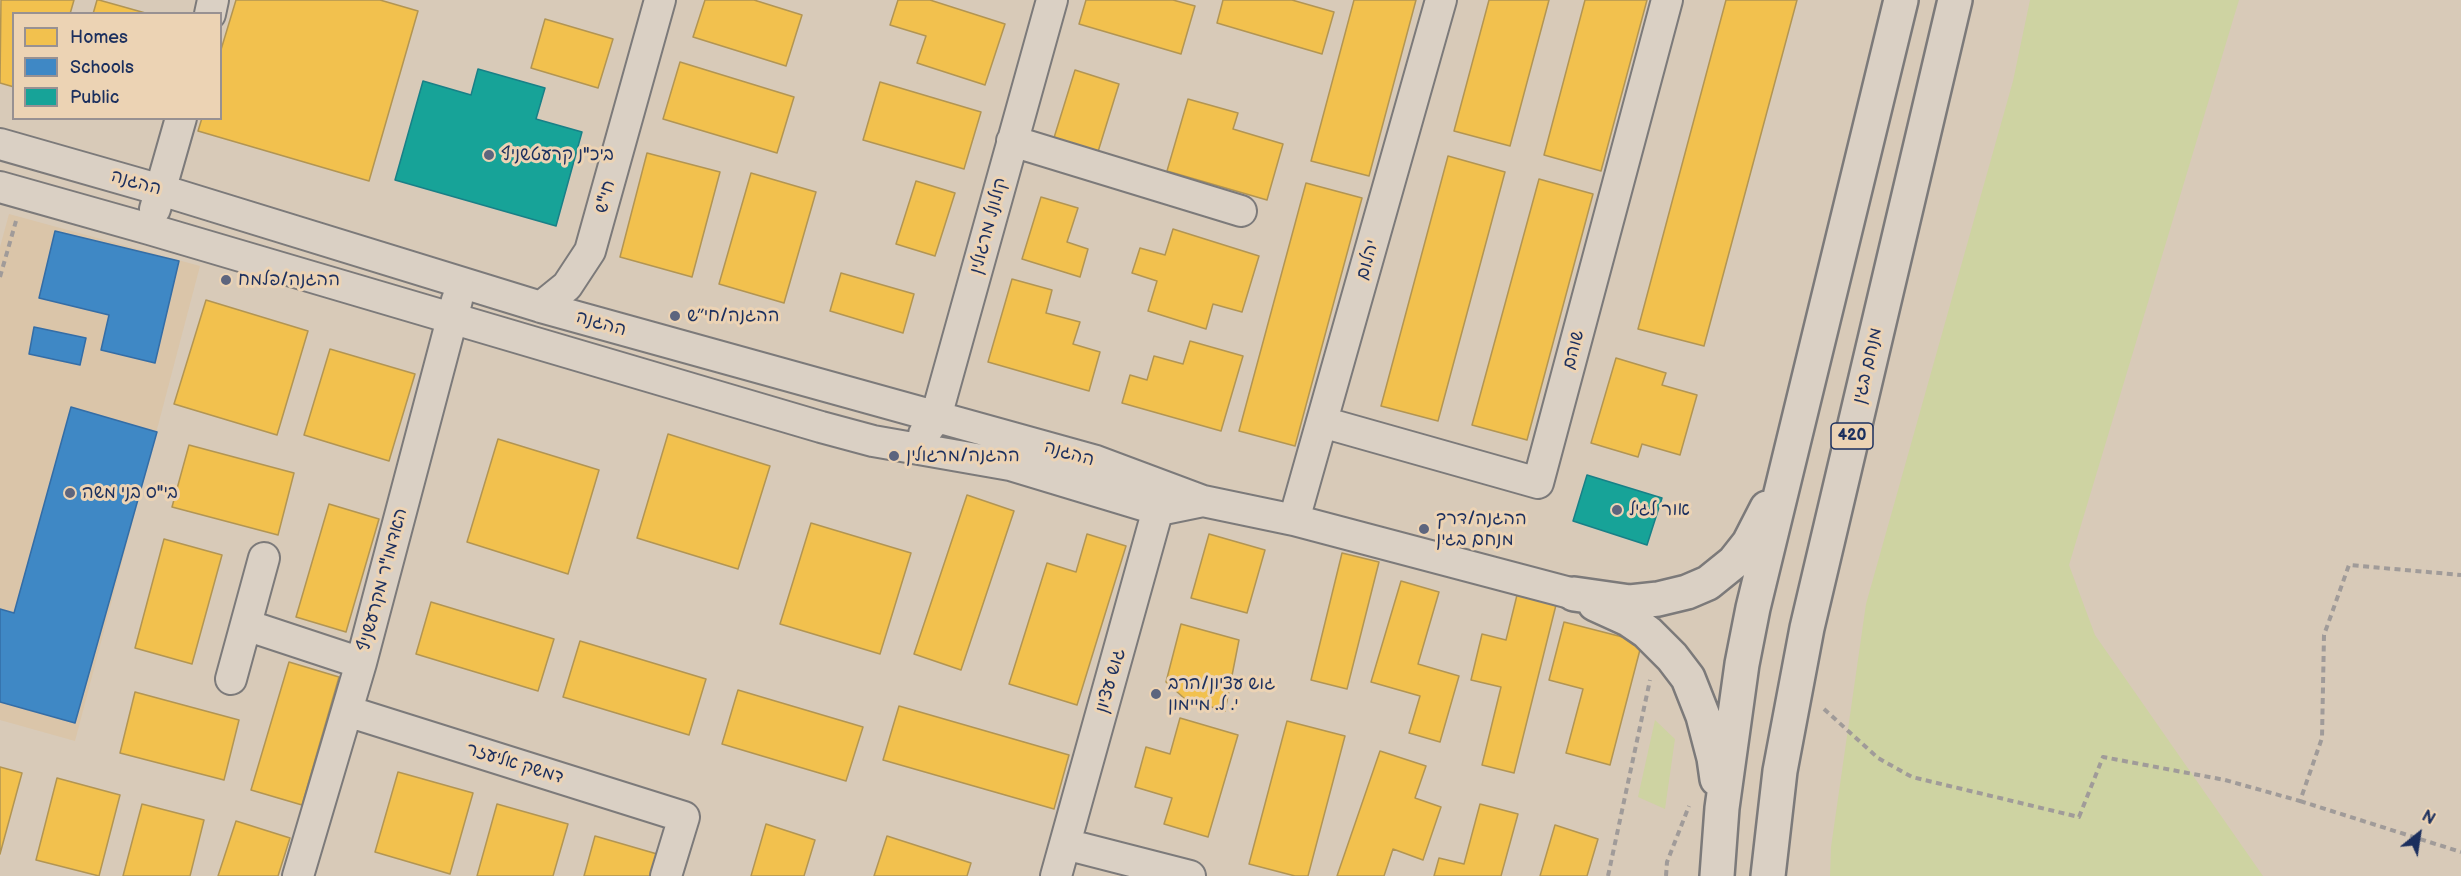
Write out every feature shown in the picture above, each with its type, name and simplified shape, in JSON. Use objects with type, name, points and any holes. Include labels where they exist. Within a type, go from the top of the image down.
[{"type":"main road","points":[[1707,804],[1901,0]]},
{"type":"main road","name":"מנחם בגין","points":[[1768,876],[1780,771],[1796,682],[1955,0]]},
{"type":"main road","points":[[1574,594],[1630,602],[1658,599],[1687,592],[1708,583],[1734,562],[1749,543],[1761,522],[1792,448]]},
{"type":"main road","points":[[1574,594],[1628,619],[1658,641],[1688,678],[1703,716],[1714,758],[1707,804],[1717,876]]},
{"type":"street","name":"חי\"ש","points":[[541,307],[567,286],[590,251],[660,0]]},
{"type":"street","name":"קולונל מרגולין","points":[[916,447],[936,417],[1052,0]]},
{"type":"street","name":"יהלום","points":[[1294,520],[1441,0]]},
{"type":"street","name":"שוהם","points":[[1322,422],[1538,483],[1666,0]]},
{"type":"street","points":[[149,229],[180,120]]},
{"type":"street","points":[[1012,141],[1241,211]]},
{"type":"street","name":"ההגנה","points":[[0,144],[161,190],[541,307],[1096,461],[1162,498]]},
{"type":"street","name":"ההגנה","points":[[12,191],[149,229],[821,428],[873,441],[1010,465],[1162,498],[1203,501],[1294,520],[1574,594]]},
{"type":"street","name":"האדמו\"ר מקרעשניף","points":[[298,876],[361,663],[462,282]]},
{"type":"street","name":"גוש עציון","points":[[1056,876],[1162,498]]},
{"type":"street","points":[[231,679],[264,558]]},
{"type":"street","points":[[246,625],[361,663]]},
{"type":"street","name":"דמשק אליעזר","points":[[347,711],[684,817],[666,876]]},
{"type":"street","points":[[1065,844],[1190,876]]},
{"type":"path","points":[[0,277],[12,191]]},
{"type":"path","points":[[2300,801],[2322,738],[2324,636],[2349,565],[2461,575]]},
{"type":"path","points":[[1608,876],[1658,641]]},
{"type":"path","points":[[1796,682],[1878,758],[1912,777],[2079,817],[2103,757],[2225,780],[2461,852]]},
{"type":"path","points":[[1666,876],[1667,862],[1707,804]]},
{"type":"shaded area","name":"בי\"ס בני משה","points":[[9,214],[200,266],[75,741],[0,720],[0,247]]},
{"type":"green space","points":[[2030,0],[2239,0],[2069,565],[2095,635],[2263,876],[1830,876],[1831,847],[1866,604],[2013,81]]},
{"type":"green space","points":[[1655,720],[1675,739],[1665,809],[1638,797]]},
{"type":"building: Homes","points":[[1,0],[74,0],[71,12],[12,12],[12,86],[0,83]]},
{"type":"building: Homes","points":[[97,0],[99,0],[142,12],[94,12]]},
{"type":"building: Homes","points":[[236,0],[380,0],[418,11],[369,181],[198,131],[201,120],[222,120],[222,46]]},
{"type":"building: Homes","points":[[705,0],[754,0],[802,15],[786,66],[693,37]]},
{"type":"building: Homes","points":[[898,0],[930,0],[1005,24],[985,85],[917,63],[926,36],[890,25]]},
{"type":"building: Homes","points":[[1086,0],[1173,0],[1195,6],[1181,54],[1079,24]]},
{"type":"building: Homes","points":[[1223,0],[1292,0],[1334,12],[1322,54],[1217,23]]},
{"type":"building: Homes","points":[[1354,0],[1416,0],[1369,176],[1311,161]]},
{"type":"building: Homes","points":[[1489,0],[1549,0],[1510,146],[1454,131]]},
{"type":"building: Homes","points":[[1585,0],[1647,0],[1601,171],[1544,155]]},
{"type":"building: Homes","points":[[1726,0],[1797,0],[1704,346],[1638,329]]},
{"type":"building: Homes","points":[[545,19],[613,39],[598,88],[531,68]]},
{"type":"building: Homes","points":[[680,62],[794,97],[777,153],[663,119]]},
{"type":"building: Homes","points":[[1075,70],[1119,84],[1097,155],[1053,141]]},
{"type":"building: Homes","points":[[880,82],[981,112],[964,169],[863,140]]},
{"type":"building: Homes","points":[[1188,99],[1238,113],[1233,129],[1283,144],[1267,200],[1167,171]]},
{"type":"building: Homes","points":[[647,153],[720,172],[692,277],[620,257]]},
{"type":"building: Homes","points":[[1448,156],[1505,172],[1438,421],[1381,406]]},
{"type":"building: Homes","points":[[751,173],[816,192],[784,303],[719,284]]},
{"type":"building: Homes","points":[[1539,179],[1593,194],[1527,440],[1472,425]]},
{"type":"building: Homes","points":[[916,181],[955,193],[935,256],[896,244]]},
{"type":"building: Homes","points":[[1306,183],[1362,198],[1295,446],[1239,431]]},
{"type":"building: Homes","points":[[1041,197],[1078,208],[1067,242],[1088,249],[1080,277],[1022,259]]},
{"type":"building: Homes","points":[[1173,229],[1259,256],[1242,312],[1213,304],[1206,329],[1148,311],[1157,281],[1132,273],[1140,248],[1165,255]]},
{"type":"building: Homes","points":[[841,273],[914,294],[903,333],[830,311]]},
{"type":"building: Homes","points":[[1012,279],[1052,290],[1046,313],[1080,322],[1073,344],[1100,352],[1089,391],[988,362]]},
{"type":"building: Homes","points":[[206,300],[308,331],[277,435],[174,404]]},
{"type":"building: Homes","points":[[1190,341],[1243,356],[1221,431],[1122,403],[1130,375],[1147,380],[1154,356],[1183,364]]},
{"type":"building: Homes","points":[[330,349],[415,374],[389,461],[304,435]]},
{"type":"building: Homes","points":[[1616,358],[1666,373],[1662,385],[1697,395],[1680,455],[1642,444],[1638,457],[1591,443]]},
{"type":"building: Homes","points":[[668,434],[770,466],[738,569],[637,538]]},
{"type":"building: Homes","points":[[498,439],[599,470],[568,574],[467,542]]},
{"type":"building: Homes","points":[[189,445],[294,473],[278,535],[172,507]]},
{"type":"building: Homes","points":[[967,495],[1014,511],[961,670],[914,654]]},
{"type":"building: Homes","points":[[329,504],[379,519],[346,632],[296,617]]},
{"type":"building: Homes","points":[[811,523],[911,553],[880,654],[780,624]]},
{"type":"building: Homes","points":[[1087,534],[1126,546],[1077,705],[1009,684],[1047,563],[1076,572]]},
{"type":"building: Homes","points":[[1209,534],[1265,550],[1247,613],[1191,598]]},
{"type":"building: Homes","points":[[164,539],[222,555],[192,664],[135,648]]},
{"type":"building: Homes","points":[[1342,553],[1379,562],[1347,689],[1311,680]]},
{"type":"building: Homes","points":[[1401,581],[1439,592],[1418,664],[1459,676],[1440,742],[1409,733],[1420,696],[1371,682]]},
{"type":"building: Homes","points":[[1517,595],[1556,605],[1514,773],[1482,765],[1501,687],[1471,680],[1482,634],[1506,640]]},
{"type":"building: Homes","points":[[431,602],[554,639],[538,691],[416,654]]},
{"type":"building: Homes","points":[[1564,622],[1642,642],[1610,765],[1566,753],[1583,689],[1549,680]]},
{"type":"building: Homes","points":[[1181,624],[1239,640],[1225,711],[1185,699],[1166,682]]},
{"type":"building: Homes","points":[[580,641],[706,679],[689,735],[563,697]]},
{"type":"building: Homes","points":[[289,662],[339,677],[302,805],[251,790]]},
{"type":"building: Homes","points":[[738,690],[863,727],[846,781],[722,744]]},
{"type":"building: Homes","points":[[135,692],[239,720],[224,780],[120,753]]},
{"type":"building: Homes","points":[[899,706],[1069,755],[1054,809],[883,760]]},
{"type":"building: Homes","points":[[1180,718],[1238,735],[1208,837],[1164,824],[1172,798],[1135,787],[1146,747],[1170,754]]},
{"type":"building: Homes","points":[[1287,721],[1345,736],[1308,876],[1295,876],[1249,864]]},
{"type":"building: Homes","points":[[1380,751],[1426,766],[1415,798],[1441,807],[1423,860],[1393,849],[1384,876],[1337,876]]},
{"type":"building: Homes","points":[[0,767],[22,773],[0,854]]},
{"type":"building: Homes","points":[[398,772],[473,793],[450,874],[375,852]]},
{"type":"building: Homes","points":[[57,778],[120,795],[99,876],[36,860]]},
{"type":"building: Homes","points":[[142,804],[204,820],[190,876],[123,876]]},
{"type":"building: Homes","points":[[497,804],[568,824],[553,876],[477,876]]},
{"type":"building: Homes","points":[[1480,804],[1518,814],[1501,876],[1434,876],[1439,858],[1464,864]]},
{"type":"building: Homes","points":[[236,821],[290,838],[278,876],[218,876]]},
{"type":"building: Homes","points":[[766,824],[815,840],[804,876],[751,876]]},
{"type":"building: Homes","points":[[1555,825],[1598,839],[1587,876],[1540,876]]},
{"type":"building: Homes","points":[[595,836],[664,856],[658,876],[584,876]]},
{"type":"building: Homes","points":[[887,836],[971,863],[967,876],[874,876]]},
{"type":"building: Schools","points":[[55,231],[179,261],[155,363],[101,350],[109,315],[39,298]]},
{"type":"building: Schools","points":[[34,327],[86,338],[80,365],[29,354]]},
{"type":"building: Schools","points":[[71,407],[157,432],[75,723],[0,702],[0,609],[14,613]]},
{"type":"building: Public","name":"ביכ\"נ קרעטשניף","points":[[478,69],[545,88],[536,119],[582,132],[556,226],[395,180],[423,81],[471,95]]},
{"type":"building: Public","name":"אור לגיל","points":[[1587,475],[1662,498],[1647,545],[1573,521]]},
{"type":"place","name":"ביכ\"נ קרעטשניף","points":[[489,155]]},
{"type":"place","name":"ההגנה/פלמח","points":[[226,280]]},
{"type":"place","name":"ההגנה/חי״ש","points":[[675,316]]},
{"type":"place","name":"ההגנה/מרגולין","points":[[894,456]]},
{"type":"place","name":"בי\"ס בני משה","points":[[70,493]]},
{"type":"place","name":"אור לגיל","points":[[1617,510]]},
{"type":"place","name":"ההגנה/דרך מנחם בגין","points":[[1424,529]]},
{"type":"place","name":"גוש עציון/הרב י. ל. מיימון","points":[[1156,694]]}]
